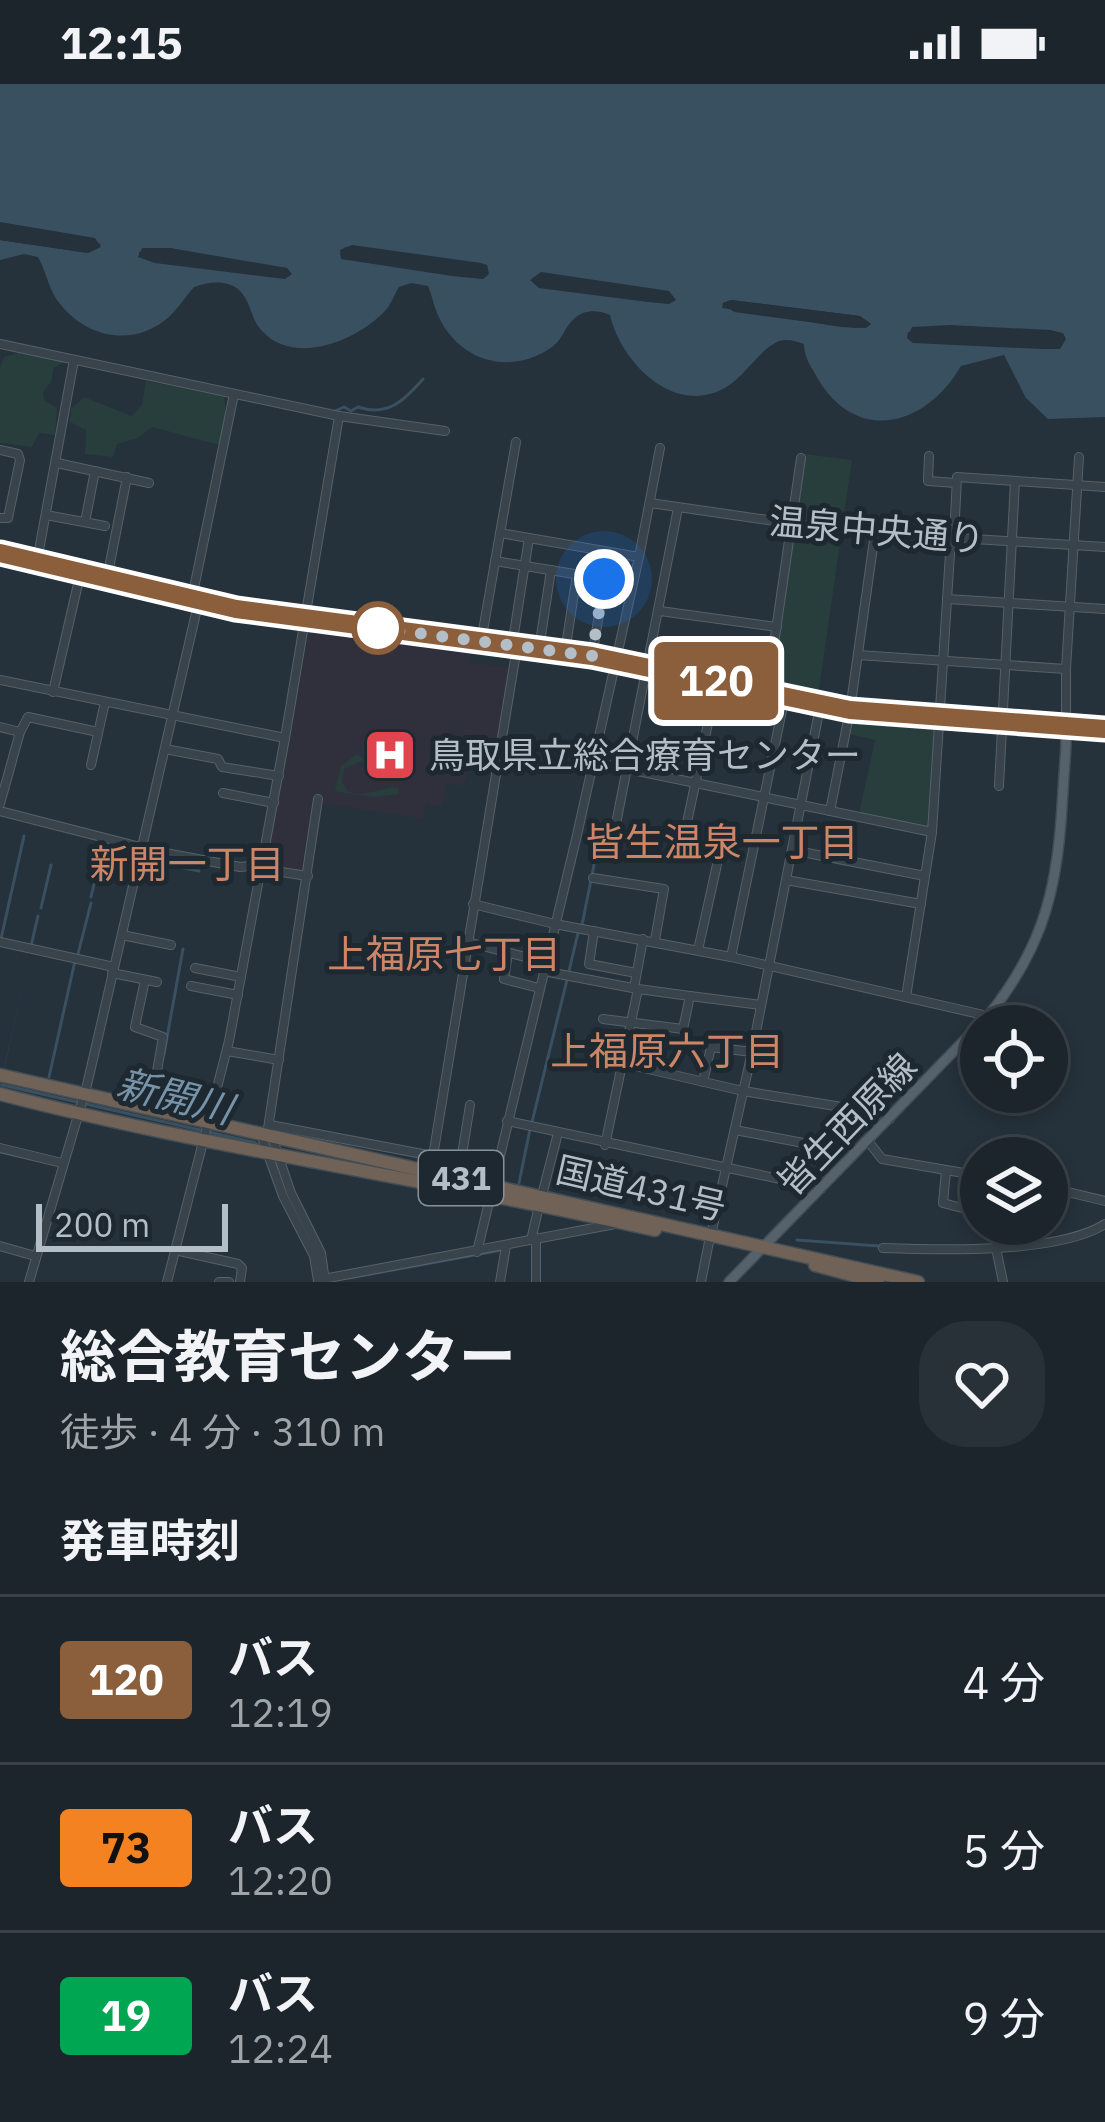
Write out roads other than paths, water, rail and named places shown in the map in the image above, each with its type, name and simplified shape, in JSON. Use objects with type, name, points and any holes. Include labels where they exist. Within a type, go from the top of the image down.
[{"type":"highway","name":"国道431号","points":[[2,1075],[80,1105],[202,1141],[269,1147],[491,1189],[710,1239]]},
{"type":"highway","name":"国道431号","points":[[0,1094],[150,1111],[206,1124],[269,1147],[491,1189]]},
{"type":"highway","name":"国道431号","points":[[540,1200],[623,1222],[918,1282]]},
{"type":"highway","name":"国道431号","points":[[763,1250],[869,1281]]},
{"type":"main road","points":[[0,553],[236,609],[617,660],[850,710],[1105,729]]},
{"type":"main road","name":"皆生西原線","points":[[996,1005],[1022,969],[1051,902],[1060,850],[1066,726]]},
{"type":"main road","name":"皆生西原線","points":[[729,1282],[960,1045]]},
{"type":"street","points":[[0,344],[339,416],[445,431]]},
{"type":"street","points":[[37,561],[74,360]]},
{"type":"street","points":[[29,1282],[80,1105],[143,848],[234,394]]},
{"type":"street","points":[[167,1282],[242,976],[339,416]]},
{"type":"street","points":[[481,642],[516,442]]},
{"type":"street","points":[[477,1252],[594,763],[661,448]]},
{"type":"street","points":[[1,452],[35,458]]},
{"type":"street","points":[[0,518],[8,518],[20,456]]},
{"type":"street","points":[[929,456],[928,482],[1105,487]]},
{"type":"street","points":[[1066,726],[1079,457]]},
{"type":"street","points":[[767,692],[801,458]]},
{"type":"street","points":[[57,463],[149,483]]},
{"type":"street","points":[[85,522],[95,471]]},
{"type":"street","points":[[107,578],[127,477]]},
{"type":"street","points":[[906,997],[932,832],[957,480]]},
{"type":"street","points":[[999,787],[1015,481]]},
{"type":"street","name":"温泉中央通り","points":[[650,502],[874,533],[1105,548]]},
{"type":"street","points":[[614,834],[678,508]]},
{"type":"street","points":[[46,514],[104,526]]},
{"type":"street","points":[[500,533],[639,557]]},
{"type":"street","points":[[830,811],[850,710],[874,533]]},
{"type":"street","points":[[433,1156],[529,538]]},
{"type":"street","points":[[592,656],[609,552]]},
{"type":"street","points":[[494,561],[604,579]]},
{"type":"street","points":[[539,649],[551,570]]},
{"type":"street","points":[[53,692],[81,571]]},
{"type":"street","points":[[565,652],[577,574]]},
{"type":"street","points":[[947,599],[1105,609]]},
{"type":"street","points":[[660,611],[777,627]]},
{"type":"street","points":[[858,655],[1066,669]]},
{"type":"street","points":[[0,680],[286,738]]},
{"type":"street","points":[[682,846],[718,681]]},
{"type":"street","points":[[731,956],[785,696]]},
{"type":"street","points":[[91,765],[105,702]]},
{"type":"street","points":[[701,1282],[819,712]]},
{"type":"street","points":[[98,732],[28,717],[0,807],[143,848],[308,876]]},
{"type":"street","points":[[0,727],[20,733]]},
{"type":"street","points":[[165,749],[218,759],[222,767],[279,776]]},
{"type":"street","points":[[594,763],[932,832]]},
{"type":"street","points":[[231,781],[226,794],[274,803]]},
{"type":"street","points":[[318,799],[269,1147],[298,1219],[321,1253],[321,1280],[623,1222]]},
{"type":"street","points":[[792,850],[925,876]]},
{"type":"street","points":[[698,950],[718,860]]},
{"type":"street","points":[[593,878],[664,889],[655,941]]},
{"type":"street","points":[[786,880],[921,904]]},
{"type":"street","points":[[473,904],[731,956],[960,1010]]},
{"type":"street","points":[[594,931],[590,964],[636,974]]},
{"type":"street","points":[[122,935],[171,945]]},
{"type":"street","points":[[605,1145],[631,1025],[643,939]]},
{"type":"street","points":[[0,942],[157,982]]},
{"type":"street","points":[[467,942],[636,989],[761,1005]]},
{"type":"street","points":[[508,953],[503,979],[539,988]]},
{"type":"street","points":[[195,968],[242,976]]},
{"type":"street","points":[[145,980],[135,1027],[163,1037],[150,1111]]},
{"type":"street","points":[[191,986],[238,995]]},
{"type":"street","points":[[603,1019],[682,1030],[690,996]]},
{"type":"street","points":[[704,1082],[711,1047],[752,1052]]},
{"type":"street","points":[[227,1051],[279,1060]]},
{"type":"street","points":[[622,1064],[879,1113],[890,1119]]},
{"type":"street","points":[[460,1161],[470,1105]]},
{"type":"street","points":[[507,1121],[822,1188]]},
{"type":"street","points":[[736,1130],[835,1149],[851,1158]]},
{"type":"street","points":[[536,1282],[534,1239],[558,1133]]},
{"type":"street","points":[[868,1141],[882,1159],[960,1173]]},
{"type":"street","points":[[269,1147],[433,1156],[496,1168]]},
{"type":"street","points":[[0,1148],[62,1163]]},
{"type":"street","points":[[946,1171],[943,1203],[960,1208]]},
{"type":"street","points":[[1068,1191],[1105,1201]]},
{"type":"street","points":[[1068,1236],[1105,1224]]},
{"type":"street","points":[[883,1248],[1015,1245]]},
{"type":"street","points":[[0,1246],[35,1256]]},
{"type":"street","points":[[500,1282],[506,1246]]},
{"type":"street","points":[[997,1248],[1003,1282]]},
{"type":"street","points":[[175,1250],[238,1264],[240,1282]]},
{"type":"street","points":[[219,1282],[229,1282]]},
{"type":"waterway","points":[[335,411],[386,408],[423,379]]},
{"type":"waterway","points":[[1,939],[24,836]]},
{"type":"waterway","points":[[91,897],[104,841]]},
{"type":"waterway","points":[[582,925],[598,845]]},
{"type":"waterway","points":[[104,852],[132,858]]},
{"type":"waterway","points":[[149,861],[199,871]]},
{"type":"waterway","points":[[41,908],[51,865]]},
{"type":"waterway","points":[[78,954],[91,903]]},
{"type":"waterway","points":[[31,946],[38,916]]},
{"type":"waterway","points":[[569,971],[578,933]]},
{"type":"waterway","name":"新開川","points":[[164,1054],[183,949]]},
{"type":"waterway","points":[[49,1077],[75,961]]},
{"type":"waterway","points":[[532,1122],[567,980]]},
{"type":"waterway","points":[[519,1183],[530,1129]]},
{"type":"waterway","points":[[797,1240],[879,1246]]},
{"type":"waterway","points":[[349,1278],[502,1250]]},
{"type":"place","name":"鳥取県立総合療育センター","points":[[390,755]]},
{"type":"district","name":"皆生温泉一丁目","points":[[722,842]]},
{"type":"district","name":"新開一丁目","points":[[187,864]]},
{"type":"district","name":"上福原七丁目","points":[[444,954]]},
{"type":"district","name":"上福原六丁目","points":[[667,1051]]}]
